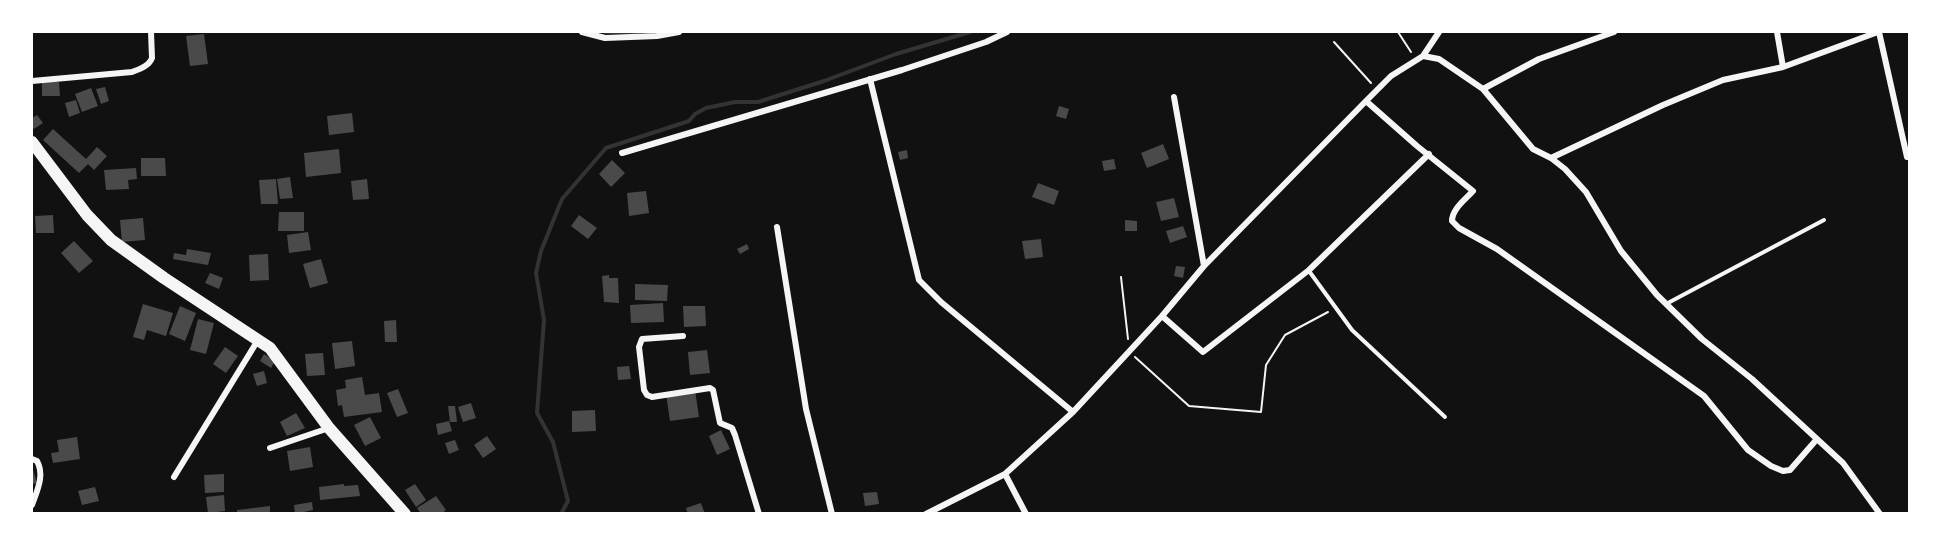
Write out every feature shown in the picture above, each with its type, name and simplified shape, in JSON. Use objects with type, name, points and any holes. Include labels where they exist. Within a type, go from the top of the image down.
[{"type":"main road","points":[[32,142],[87,215],[111,240],[270,348],[329,428],[405,513]]},
{"type":"street","points":[[32,81],[132,72],[151,62],[151,32]]},
{"type":"street","points":[[582,32],[605,38],[657,36],[679,32]]},
{"type":"street","points":[[622,153],[870,80],[986,42],[1007,32]]},
{"type":"street","points":[[926,513],[1005,474],[1073,412],[1162,316],[1204,266],[1391,76],[1423,56],[1439,32]]},
{"type":"street","points":[[1483,89],[1539,59],[1614,32]]},
{"type":"street","points":[[1777,32],[1783,67]]},
{"type":"street","points":[[1551,158],[1663,105],[1723,80],[1783,67],[1878,32],[1906,157]]},
{"type":"street","points":[[1423,56],[1439,59],[1483,89],[1533,149],[1551,158],[1564,169],[1586,192],[1621,251],[1666,304],[1702,339],[1752,379],[1843,463],[1880,513]]},
{"type":"street","points":[[870,80],[919,280],[940,302],[1073,412]]},
{"type":"street","points":[[1174,97],[1204,266]]},
{"type":"street","points":[[1366,101],[1473,191],[1452,215],[1452,221],[1459,228],[1497,249],[1704,396],[1748,450],[1771,466],[1783,471],[1790,470],[1817,439]]},
{"type":"street","points":[[1162,316],[1203,352],[1309,270],[1429,154]]},
{"type":"street","points":[[777,227],[806,409],[832,513]]},
{"type":"street","points":[[683,336],[642,339],[639,347],[644,390],[652,397],[710,388],[713,390],[720,423],[732,428],[759,513]]},
{"type":"street","points":[[174,477],[258,340]]},
{"type":"street","points":[[270,448],[329,428]]},
{"type":"street","points":[[32,459],[37,461],[40,467],[39,485],[32,505]]},
{"type":"street","points":[[1005,474],[1026,513]]},
{"type":"lane","points":[[1666,304],[1824,220]]},
{"type":"lane","points":[[1309,270],[1352,330],[1445,417]]},
{"type":"path","points":[[1398,32],[1416,60]]},
{"type":"path","points":[[1334,42],[1377,90]]},
{"type":"path","points":[[1121,277],[1129,352],[1189,406],[1261,412],[1266,365],[1285,334],[1336,308]]},
{"type":"building","points":[[204,34],[208,64],[190,66],[186,36]]},
{"type":"building","points":[[42,82],[59,82],[60,96],[42,96]]},
{"type":"building","points":[[105,87],[109,101],[101,104],[96,89]]},
{"type":"building","points":[[91,88],[98,106],[82,112],[75,94]]},
{"type":"building","points":[[76,100],[80,113],[69,117],[65,103]]},
{"type":"building","points":[[1059,106],[1069,109],[1066,119],[1056,116]]},
{"type":"building","points":[[352,113],[354,132],[329,135],[327,116]]},
{"type":"building","points":[[37,115],[43,123],[34,129],[32,118]]},
{"type":"building","points":[[53,129],[86,159],[97,147],[107,156],[94,170],[88,164],[79,173],[43,140]]},
{"type":"building","points":[[1163,144],[1169,159],[1147,168],[1141,153]]},
{"type":"building","points":[[339,149],[341,173],[306,177],[304,153]]},
{"type":"building","points":[[907,150],[908,158],[900,160],[898,152]]},
{"type":"building","points":[[141,158],[165,158],[166,176],[141,176]]},
{"type":"building","points":[[1114,159],[1116,169],[1104,171],[1102,161]]},
{"type":"building","points":[[612,160],[625,173],[611,187],[599,174]]},
{"type":"building","points":[[136,168],[137,179],[128,180],[129,189],[106,190],[104,170]]},
{"type":"building","points":[[290,177],[293,198],[280,199],[277,179]]},
{"type":"building","points":[[276,179],[278,204],[261,204],[259,180]]},
{"type":"building","points":[[367,179],[369,199],[353,200],[351,181]]},
{"type":"building","points":[[1038,183],[1059,191],[1054,205],[1032,197]]},
{"type":"building","points":[[646,191],[649,213],[629,216],[627,193]]},
{"type":"building","points":[[1174,198],[1179,217],[1161,221],[1156,202]]},
{"type":"building","points":[[279,212],[304,212],[304,231],[278,231]]},
{"type":"building","points":[[53,215],[54,233],[36,233],[35,216]]},
{"type":"building","points":[[579,215],[597,228],[588,239],[571,226]]},
{"type":"building","points":[[143,218],[145,240],[122,242],[120,220]]},
{"type":"building","points":[[1125,220],[1137,221],[1137,231],[1125,231]]},
{"type":"building","points":[[1183,226],[1187,237],[1170,243],[1166,231]]},
{"type":"building","points":[[308,232],[311,250],[289,253],[287,235]]},
{"type":"building","points":[[1041,239],[1043,257],[1025,259],[1022,241]]},
{"type":"building","points":[[74,241],[93,261],[79,273],[61,253]]},
{"type":"building","points":[[747,244],[749,249],[740,254],[737,249]]},
{"type":"building","points":[[187,249],[211,253],[208,265],[173,259],[174,253],[186,255]]},
{"type":"building","points":[[268,254],[269,280],[250,281],[249,255]]},
{"type":"building","points":[[321,259],[328,283],[310,288],[303,264]]},
{"type":"building","points":[[1176,266],[1185,267],[1183,278],[1174,276]]},
{"type":"building","points":[[210,273],[223,278],[219,289],[205,283]]},
{"type":"building","points":[[609,275],[609,278],[618,278],[619,303],[604,302],[602,276]]},
{"type":"building","points":[[635,284],[668,285],[667,301],[635,300]]},
{"type":"building","points":[[663,303],[664,322],[631,323],[630,305]]},
{"type":"building","points":[[143,304],[173,313],[166,336],[147,330],[144,340],[133,337]]},
{"type":"building","points":[[180,306],[196,313],[185,341],[169,334]]},
{"type":"building","points":[[683,306],[705,306],[706,326],[684,327]]},
{"type":"building","points":[[198,319],[214,323],[206,354],[190,350]]},
{"type":"building","points":[[396,320],[397,342],[385,342],[384,321]]},
{"type":"building","points":[[352,341],[355,366],[335,369],[332,343]]},
{"type":"building","points":[[225,347],[238,356],[226,373],[213,364]]},
{"type":"building","points":[[707,350],[710,373],[690,375],[688,352]]},
{"type":"building","points":[[323,353],[325,375],[307,376],[305,354]]},
{"type":"building","points":[[264,354],[275,361],[271,368],[260,361]]},
{"type":"building","points":[[629,366],[631,379],[618,380],[617,367]]},
{"type":"building","points":[[264,371],[267,383],[257,386],[253,374]]},
{"type":"building","points":[[362,377],[365,395],[379,393],[382,412],[344,417],[342,405],[338,406],[336,390],[346,388],[345,380]]},
{"type":"building","points":[[398,389],[408,413],[397,417],[387,393]]},
{"type":"building","points":[[695,390],[699,417],[670,421],[666,394]]},
{"type":"building","points":[[471,403],[476,418],[463,422],[458,407]]},
{"type":"building","points":[[448,406],[455,406],[457,422],[450,422]]},
{"type":"building","points":[[595,410],[596,431],[572,432],[572,411]]},
{"type":"building","points":[[296,413],[305,428],[287,436],[280,422]]},
{"type":"building","points":[[370,417],[381,438],[365,446],[354,425]]},
{"type":"building","points":[[449,421],[452,431],[438,435],[436,424]]},
{"type":"building","points":[[721,430],[730,449],[717,455],[709,436]]},
{"type":"building","points":[[487,436],[496,449],[483,458],[474,445]]},
{"type":"building","points":[[77,437],[80,459],[53,463],[51,453],[59,452],[57,440]]},
{"type":"building","points":[[455,440],[459,450],[449,454],[445,443]]},
{"type":"building","points":[[310,447],[313,467],[290,471],[287,451]]},
{"type":"building","points":[[32,467],[37,483],[32,484]]},
{"type":"building","points":[[224,474],[224,492],[205,493],[204,475]]},
{"type":"building","points":[[344,484],[344,486],[358,485],[360,496],[320,500],[319,487]]},
{"type":"building","points":[[415,484],[426,500],[416,507],[405,490]]},
{"type":"building","points":[[95,487],[99,501],[82,505],[78,491]]},
{"type":"building","points":[[877,492],[879,504],[865,506],[863,493]]},
{"type":"building","points":[[224,495],[225,511],[208,513],[206,497]]},
{"type":"building","points":[[436,496],[446,510],[441,514],[421,514],[417,508]]},
{"type":"building","points":[[312,502],[313,510],[295,514],[294,505]]},
{"type":"building","points":[[701,503],[705,514],[688,514],[686,508]]},
{"type":"building","points":[[270,506],[270,514],[237,514],[237,510]]},
{"type":"waterway","points":[[605,32],[638,32]]},
{"type":"waterway","points":[[561,514],[568,501],[553,442],[537,413],[544,320],[536,273],[541,251],[562,199],[606,148],[689,121],[695,114],[706,108],[735,102],[758,102],[824,81],[896,54],[970,32]]}]
